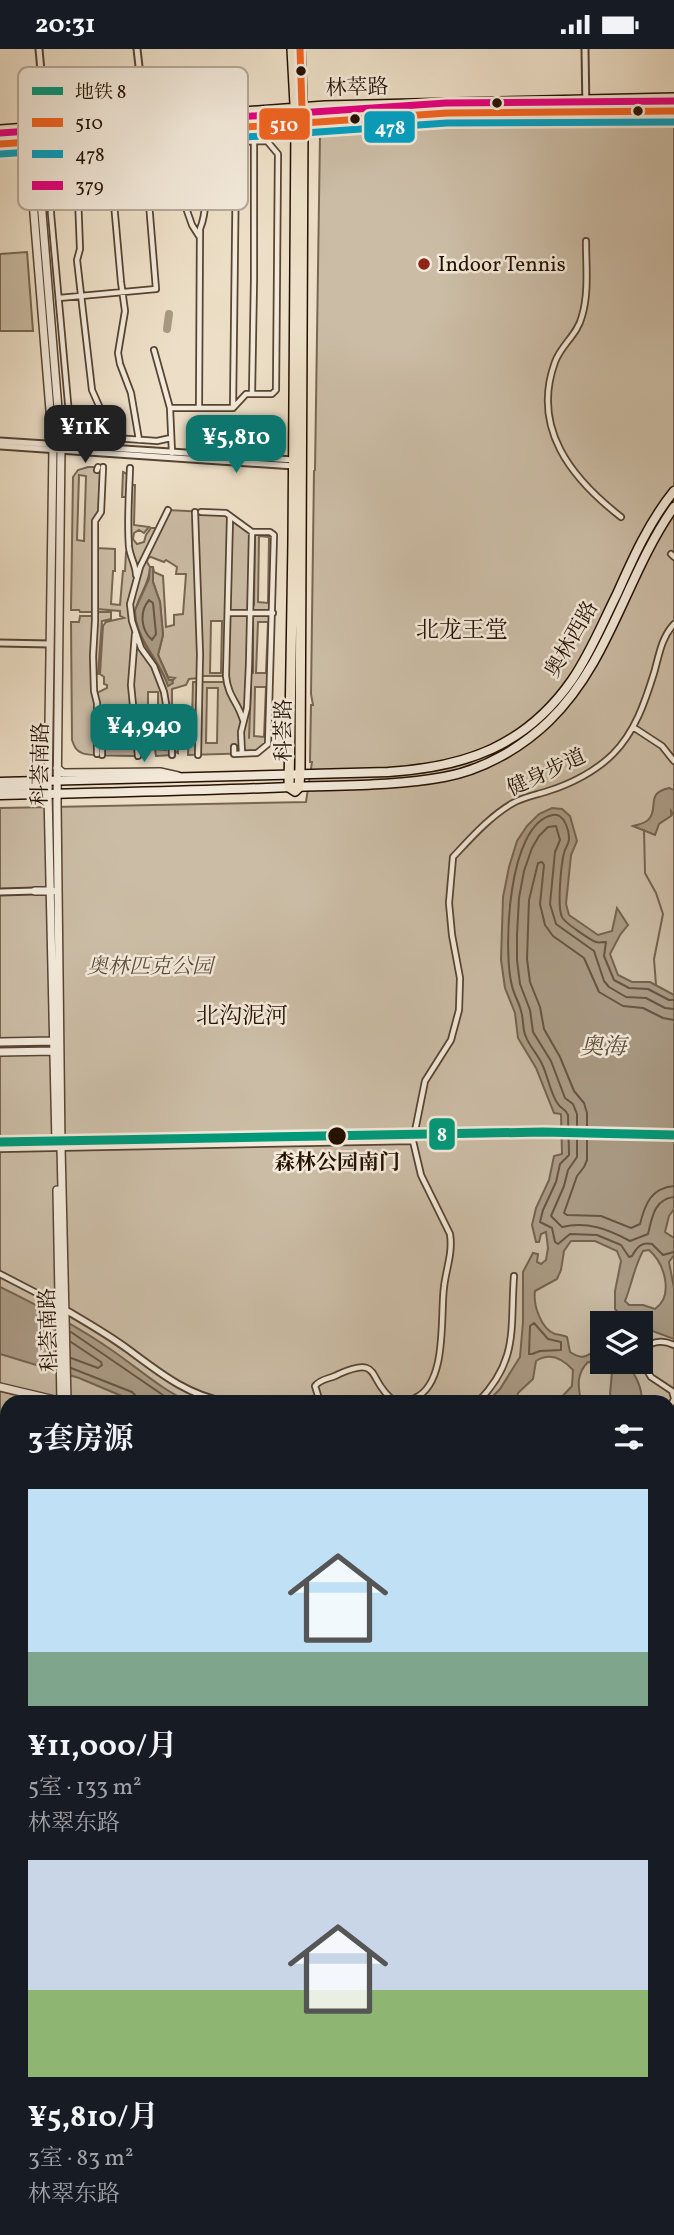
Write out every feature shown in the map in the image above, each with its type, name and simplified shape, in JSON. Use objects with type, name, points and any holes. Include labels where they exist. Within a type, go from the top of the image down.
[{"type":"main road","name":"科荟路","points":[[292,49],[300,123],[300,774],[294,787]]},
{"type":"main road","name":"科荟路","points":[[299,109],[300,49]]},
{"type":"main road","name":"林萃路","points":[[248,113],[325,106],[674,98]]},
{"type":"main road","points":[[325,106],[326,121]]},
{"type":"main road","points":[[276,111],[277,125]]},
{"type":"main road","name":"林萃路","points":[[248,127],[447,113],[674,111]]},
{"type":"main road","points":[[4,130],[5,144]]},
{"type":"main road","name":"科荟路","points":[[294,787],[289,775],[298,463]]},
{"type":"main road","name":"奥林西路","points":[[0,782],[424,770],[484,754],[514,737],[546,712],[573,679],[616,596],[635,552],[674,491]]},
{"type":"main road","name":"奥林西路","points":[[0,795],[51,797],[294,787],[445,777],[485,764],[520,745],[551,719],[586,675],[611,631],[644,557],[674,507]]},
{"type":"street","points":[[39,49],[41,67]]},
{"type":"street","points":[[137,49],[139,67]]},
{"type":"street","points":[[585,49],[586,112]]},
{"type":"street","points":[[170,408],[233,408],[246,394],[272,394],[276,390],[278,154],[267,141],[248,141]]},
{"type":"street","points":[[252,394],[254,141]]},
{"type":"street","name":"科荟南路","points":[[38,210],[57,447],[60,523],[51,797],[63,1395]]},
{"type":"street","points":[[51,210],[70,425],[86,436],[139,440],[171,438]]},
{"type":"street","points":[[78,210],[80,249],[77,260],[92,390],[100,408],[102,437]]},
{"type":"street","points":[[115,210],[125,311],[118,353],[131,393],[139,440]]},
{"type":"street","points":[[59,298],[156,289],[150,210]]},
{"type":"street","points":[[186,210],[200,237]]},
{"type":"street","points":[[199,408],[200,237],[204,210]]},
{"type":"street","points":[[233,408],[235,210]]},
{"type":"street","points":[[586,241],[583,313],[578,327],[556,359],[549,382],[548,405],[554,439],[564,458],[600,501],[621,517]]},
{"type":"street","points":[[154,350],[170,408],[172,453]]},
{"type":"street","points":[[0,444],[298,463]]},
{"type":"street","points":[[57,447],[298,463]]},
{"type":"street","name":"科荟南路","points":[[52,781],[57,768],[49,705],[57,447]]},
{"type":"street","points":[[100,468],[101,512],[95,521],[93,656],[99,754],[102,747]]},
{"type":"street","points":[[130,468],[128,532],[136,577]]},
{"type":"street","points":[[168,510],[136,577],[130,604],[141,648],[154,666],[164,692],[172,755]]},
{"type":"street","points":[[198,755],[198,512],[226,513],[252,532],[270,532],[274,535],[268,744],[257,753],[234,754],[234,747]]},
{"type":"street","points":[[230,516],[227,691],[238,707],[244,723]]},
{"type":"street","points":[[242,753],[241,732],[247,708],[249,669],[252,532]]},
{"type":"street","points":[[229,613],[273,613]]},
{"type":"street","name":"健身步道","points":[[413,1141],[425,1081],[451,1040],[459,1010],[460,978],[449,903],[453,857],[500,811],[513,803],[567,785],[613,754],[633,727],[649,690],[662,642],[674,624]]},
{"type":"street","points":[[135,630],[131,685],[138,756]]},
{"type":"street","points":[[0,643],[50,644]]},
{"type":"street","points":[[36,781],[45,766],[49,705]]},
{"type":"street","points":[[633,727],[662,746],[674,761]]},
{"type":"street","points":[[0,788],[42,786],[57,768],[63,773],[160,772],[182,777]]},
{"type":"street","points":[[51,797],[55,785],[74,780]]},
{"type":"street","points":[[0,892],[55,890]]},
{"type":"street","points":[[0,1042],[56,1041]]},
{"type":"street","points":[[0,1052],[56,1051]]},
{"type":"street","points":[[0,1149],[413,1141],[420,1169],[452,1243],[443,1289],[443,1323],[433,1376],[418,1395]]},
{"type":"street","points":[[0,1274],[128,1349],[158,1373],[202,1395]]},
{"type":"street","points":[[485,1395],[494,1387],[509,1355],[514,1276]]},
{"type":"street","points":[[653,1342],[674,1345]]},
{"type":"street","points":[[318,1395],[315,1386],[319,1381],[364,1366],[370,1369],[387,1395]]},
{"type":"street","points":[[649,1374],[672,1391],[673,1395]]},
{"type":"street","points":[[0,1390],[26,1395]]},
{"type":"street","points":[[0,1390],[18,1395]]},
{"type":"green space","name":"奥林匹克公园","points":[[591,118],[666,118],[674,125],[674,1395],[0,1395],[0,808],[306,802],[312,762],[320,135],[403,127],[494,124],[495,119],[573,119],[573,125],[591,125]]},
{"type":"green space","points":[[27,252],[33,331],[0,331],[0,254]]},
{"type":"green space","points":[[103,467],[101,512],[97,518],[95,612],[71,610],[73,477],[78,470]],"holes":[[[79,475],[86,476],[84,541],[77,540]]]},
{"type":"green space","points":[[123,472],[127,474],[130,485],[135,485],[134,525],[149,527],[144,533],[139,530],[134,533],[133,539],[137,544],[144,542],[151,528],[159,528],[168,510],[226,513],[247,529],[274,535],[268,744],[257,753],[188,755],[193,682],[226,682],[225,676],[199,676],[189,679],[186,685],[172,689],[172,717],[176,724],[178,753],[172,750],[172,755],[156,756],[155,749],[138,750],[138,756],[92,755],[80,752],[74,746],[71,622],[79,622],[80,616],[98,616],[98,612],[111,612],[111,619],[102,621],[98,674],[94,674],[95,694],[107,688],[104,677],[100,674],[103,626],[106,622],[124,618],[120,616],[120,611],[97,609],[97,548],[115,549],[111,604],[120,605],[126,552],[130,552],[129,497],[122,497]],"holes":[[[259,536],[269,537],[268,603],[258,602]],[[151,557],[164,562],[166,560],[177,567],[176,574],[186,574],[183,614],[174,615],[174,625],[166,627],[163,576],[154,572],[153,567],[153,582],[160,602],[163,635],[158,655],[168,677],[175,678],[169,685],[141,638],[135,618],[137,604],[150,573],[147,562]],[[211,621],[222,621],[221,673],[210,673]],[[258,622],[268,622],[266,673],[256,673]],[[255,687],[266,687],[264,737],[254,736]],[[207,688],[218,688],[217,743],[206,743]],[[148,692],[158,692],[158,713],[162,713],[162,734],[166,735],[166,750],[155,749],[156,734],[152,734]]]},
{"type":"water","points":[[150,567],[153,567],[153,582],[160,602],[163,635],[158,655],[169,680],[173,683],[168,686],[143,640],[136,621],[135,610],[149,579]]},
{"type":"water","points":[[669,788],[674,790],[674,816],[671,811],[671,816],[659,824],[655,835],[633,826],[649,819],[657,793]]},
{"type":"water","name":"奥海","points":[[552,808],[562,809],[570,816],[577,841],[571,855],[566,904],[569,915],[598,935],[612,931],[617,908],[628,925],[610,954],[618,975],[632,982],[650,982],[674,995],[674,1209],[669,1216],[665,1232],[674,1238],[674,1255],[669,1262],[674,1288],[674,1339],[653,1331],[653,1311],[615,1309],[615,1291],[621,1261],[617,1251],[595,1241],[571,1241],[564,1251],[557,1279],[535,1291],[535,1297],[542,1322],[555,1334],[567,1337],[570,1352],[580,1356],[590,1354],[590,1362],[581,1371],[580,1395],[564,1395],[572,1386],[573,1370],[561,1360],[546,1357],[536,1361],[533,1379],[518,1395],[494,1395],[520,1357],[523,1272],[533,1253],[538,1254],[537,1262],[541,1264],[546,1260],[548,1248],[546,1232],[541,1234],[539,1242],[536,1242],[532,1225],[536,1208],[549,1180],[554,1156],[562,1154],[561,1114],[554,1113],[536,1068],[518,1038],[515,1013],[505,988],[501,960],[503,897],[517,841],[539,814]],"holes":[[[649,1250],[663,1271],[666,1288],[661,1303],[655,1309],[643,1305],[629,1305],[625,1301],[643,1251]]]},
{"type":"water","points":[[0,1287],[86,1333],[176,1395],[119,1395],[79,1378],[0,1354]]},
{"type":"water","name":"奥海","points":[[612,1374],[634,1374],[642,1395],[610,1395]]},
{"type":"waterway","points":[[167,329],[169,314]]},
{"type":"waterway","points":[[254,605],[255,536]]},
{"type":"waterway","points":[[253,619],[253,673]]},
{"type":"waterway","points":[[249,738],[251,686]]},
{"type":"waterway","points":[[644,830],[645,873],[663,914],[654,959],[656,985]]},
{"type":"metro line","name":"8","points":[[0,1142],[543,1132],[674,1135]]},
{"type":"transit line","name":"510","points":[[300,49],[302,108]]},
{"type":"transit line","name":"379","points":[[248,116],[446,103],[674,101]]},
{"type":"transit line","name":"510","points":[[248,127],[447,113],[674,111]]},
{"type":"transit line","name":"478","points":[[248,137],[447,123],[674,122]]},
{"type":"transit line","name":"379","points":[[0,133],[18,132]]},
{"type":"transit line","name":"510","points":[[0,144],[18,143]]},
{"type":"transit line","name":"478","points":[[1,154],[18,153]]},
{"type":"place","name":"Indoor Tennis","points":[[424,264]]},
{"type":"place","name":"森林公园南门","points":[[337,1136]]},
{"type":"district","name":"北龙王堂","points":[[462,629]]},
{"type":"district","name":"北沟泥河","points":[[242,1015]]}]
